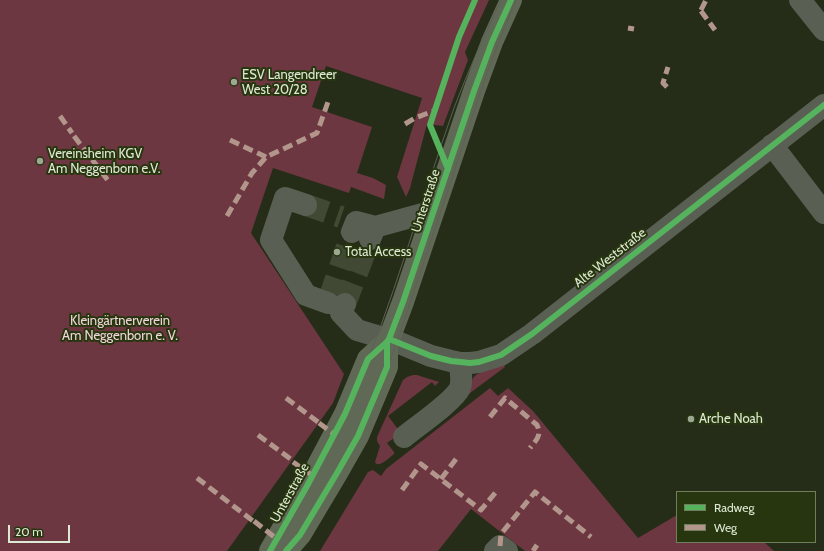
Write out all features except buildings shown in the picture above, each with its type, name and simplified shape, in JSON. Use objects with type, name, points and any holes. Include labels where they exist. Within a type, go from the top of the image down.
[{"type":"main road","name":"Unterstraße","points":[[286,551],[300,535],[338,473],[358,436],[387,367],[388,340],[403,302],[474,91],[492,42],[511,0]]},
{"type":"main road","name":"Unterstraße","points":[[270,551],[307,486],[345,414],[368,359],[388,340]]},
{"type":"street","points":[[800,0],[824,30]]},
{"type":"street","name":"Alte Weststraße","points":[[306,205],[285,198],[271,240],[306,295],[336,305],[357,330],[432,356],[460,363],[479,362],[500,355],[532,334],[824,105]]},
{"type":"street","points":[[772,146],[824,213]]},
{"type":"street","points":[[359,227],[434,211]]},
{"type":"street","points":[[404,437],[448,402],[460,388],[460,363]]},
{"type":"street","points":[[495,551],[500,546],[507,551]]},
{"type":"green space","name":"Kleingärtnerverein Am Neggenborn e. V.","points":[[0,0],[489,0],[465,52],[468,60],[443,126],[427,124],[410,188],[406,197],[397,177],[422,98],[326,66],[312,107],[372,127],[357,173],[373,178],[386,185],[384,199],[351,187],[349,193],[273,168],[251,233],[344,374],[333,403],[227,551],[0,551]]},
{"type":"green space","points":[[504,365],[505,367],[466,396],[473,378],[477,374]]},
{"type":"green space","points":[[413,375],[439,382],[435,386],[432,382],[388,416],[401,433],[387,443],[394,454],[383,463],[377,464],[375,462],[380,446],[377,441],[377,437],[403,380]]},
{"type":"green space","points":[[490,388],[498,396],[508,388],[533,411],[638,538],[676,516],[676,543],[765,543],[774,551],[525,551],[471,509],[438,551],[320,551],[368,472],[373,470],[381,476],[386,469]]},
{"type":"tunnel","points":[[306,205],[341,217]]},
{"type":"tunnel","points":[[329,299],[352,232]]},
{"type":"tunnel","points":[[345,304],[370,239]]},
{"type":"tram line","points":[[270,551],[306,489],[353,397],[394,290],[454,108],[476,54],[501,0]]},
{"type":"tram line","points":[[288,551],[300,535],[358,436],[381,383],[397,342],[487,73],[516,0]]},
{"type":"marked path","points":[[701,10],[706,0]]},
{"type":"marked path","points":[[701,11],[715,30]]},
{"type":"marked path","points":[[628,28],[634,29]]},
{"type":"marked path","points":[[667,87],[663,83],[668,67]]},
{"type":"marked path","points":[[227,216],[252,173],[266,157],[317,133],[329,99]]},
{"type":"marked path","points":[[405,124],[415,118],[436,110]]},
{"type":"marked path","points":[[60,116],[72,133]]},
{"type":"marked path","points":[[74,136],[110,183]]},
{"type":"marked path","points":[[230,140],[266,157]]},
{"type":"marked path","points":[[286,398],[318,422]]},
{"type":"marked path","points":[[490,417],[505,398],[537,425],[539,435],[530,448]]},
{"type":"marked path","points":[[319,423],[334,434]]},
{"type":"marked path","points":[[258,435],[292,460]]},
{"type":"marked path","points":[[441,479],[456,459]]},
{"type":"marked path","points":[[293,462],[313,476]]},
{"type":"marked path","points":[[402,490],[421,464],[481,510],[496,492]]},
{"type":"marked path","points":[[197,478],[253,521]]},
{"type":"marked path","points":[[500,546],[501,534],[535,492],[591,537]]},
{"type":"marked path","points":[[254,521],[277,539]]},
{"type":"marked path","points":[[533,551],[537,545]]},
{"type":"cycle path","points":[[448,169],[430,125],[459,37],[475,0]]},
{"type":"cycle path","points":[[270,551],[307,486],[345,414],[368,359],[389,339],[403,302],[474,91],[492,42],[511,0]]},
{"type":"cycle path","points":[[389,339],[431,356],[451,361],[470,363],[479,362],[501,355],[532,334],[824,105]]},
{"type":"cycle path","points":[[286,551],[300,535],[358,436],[387,367],[387,342]]},
{"type":"place","name":"ESV Langendreer West 20/28","points":[[234,82]]},
{"type":"place","name":"Vereinsheim KGV Am Neggenborn e.V.","points":[[40,161]]},
{"type":"place","name":"Total Access","points":[[337,252]]},
{"type":"place","name":"Arche Noah","points":[[691,419]]}]
